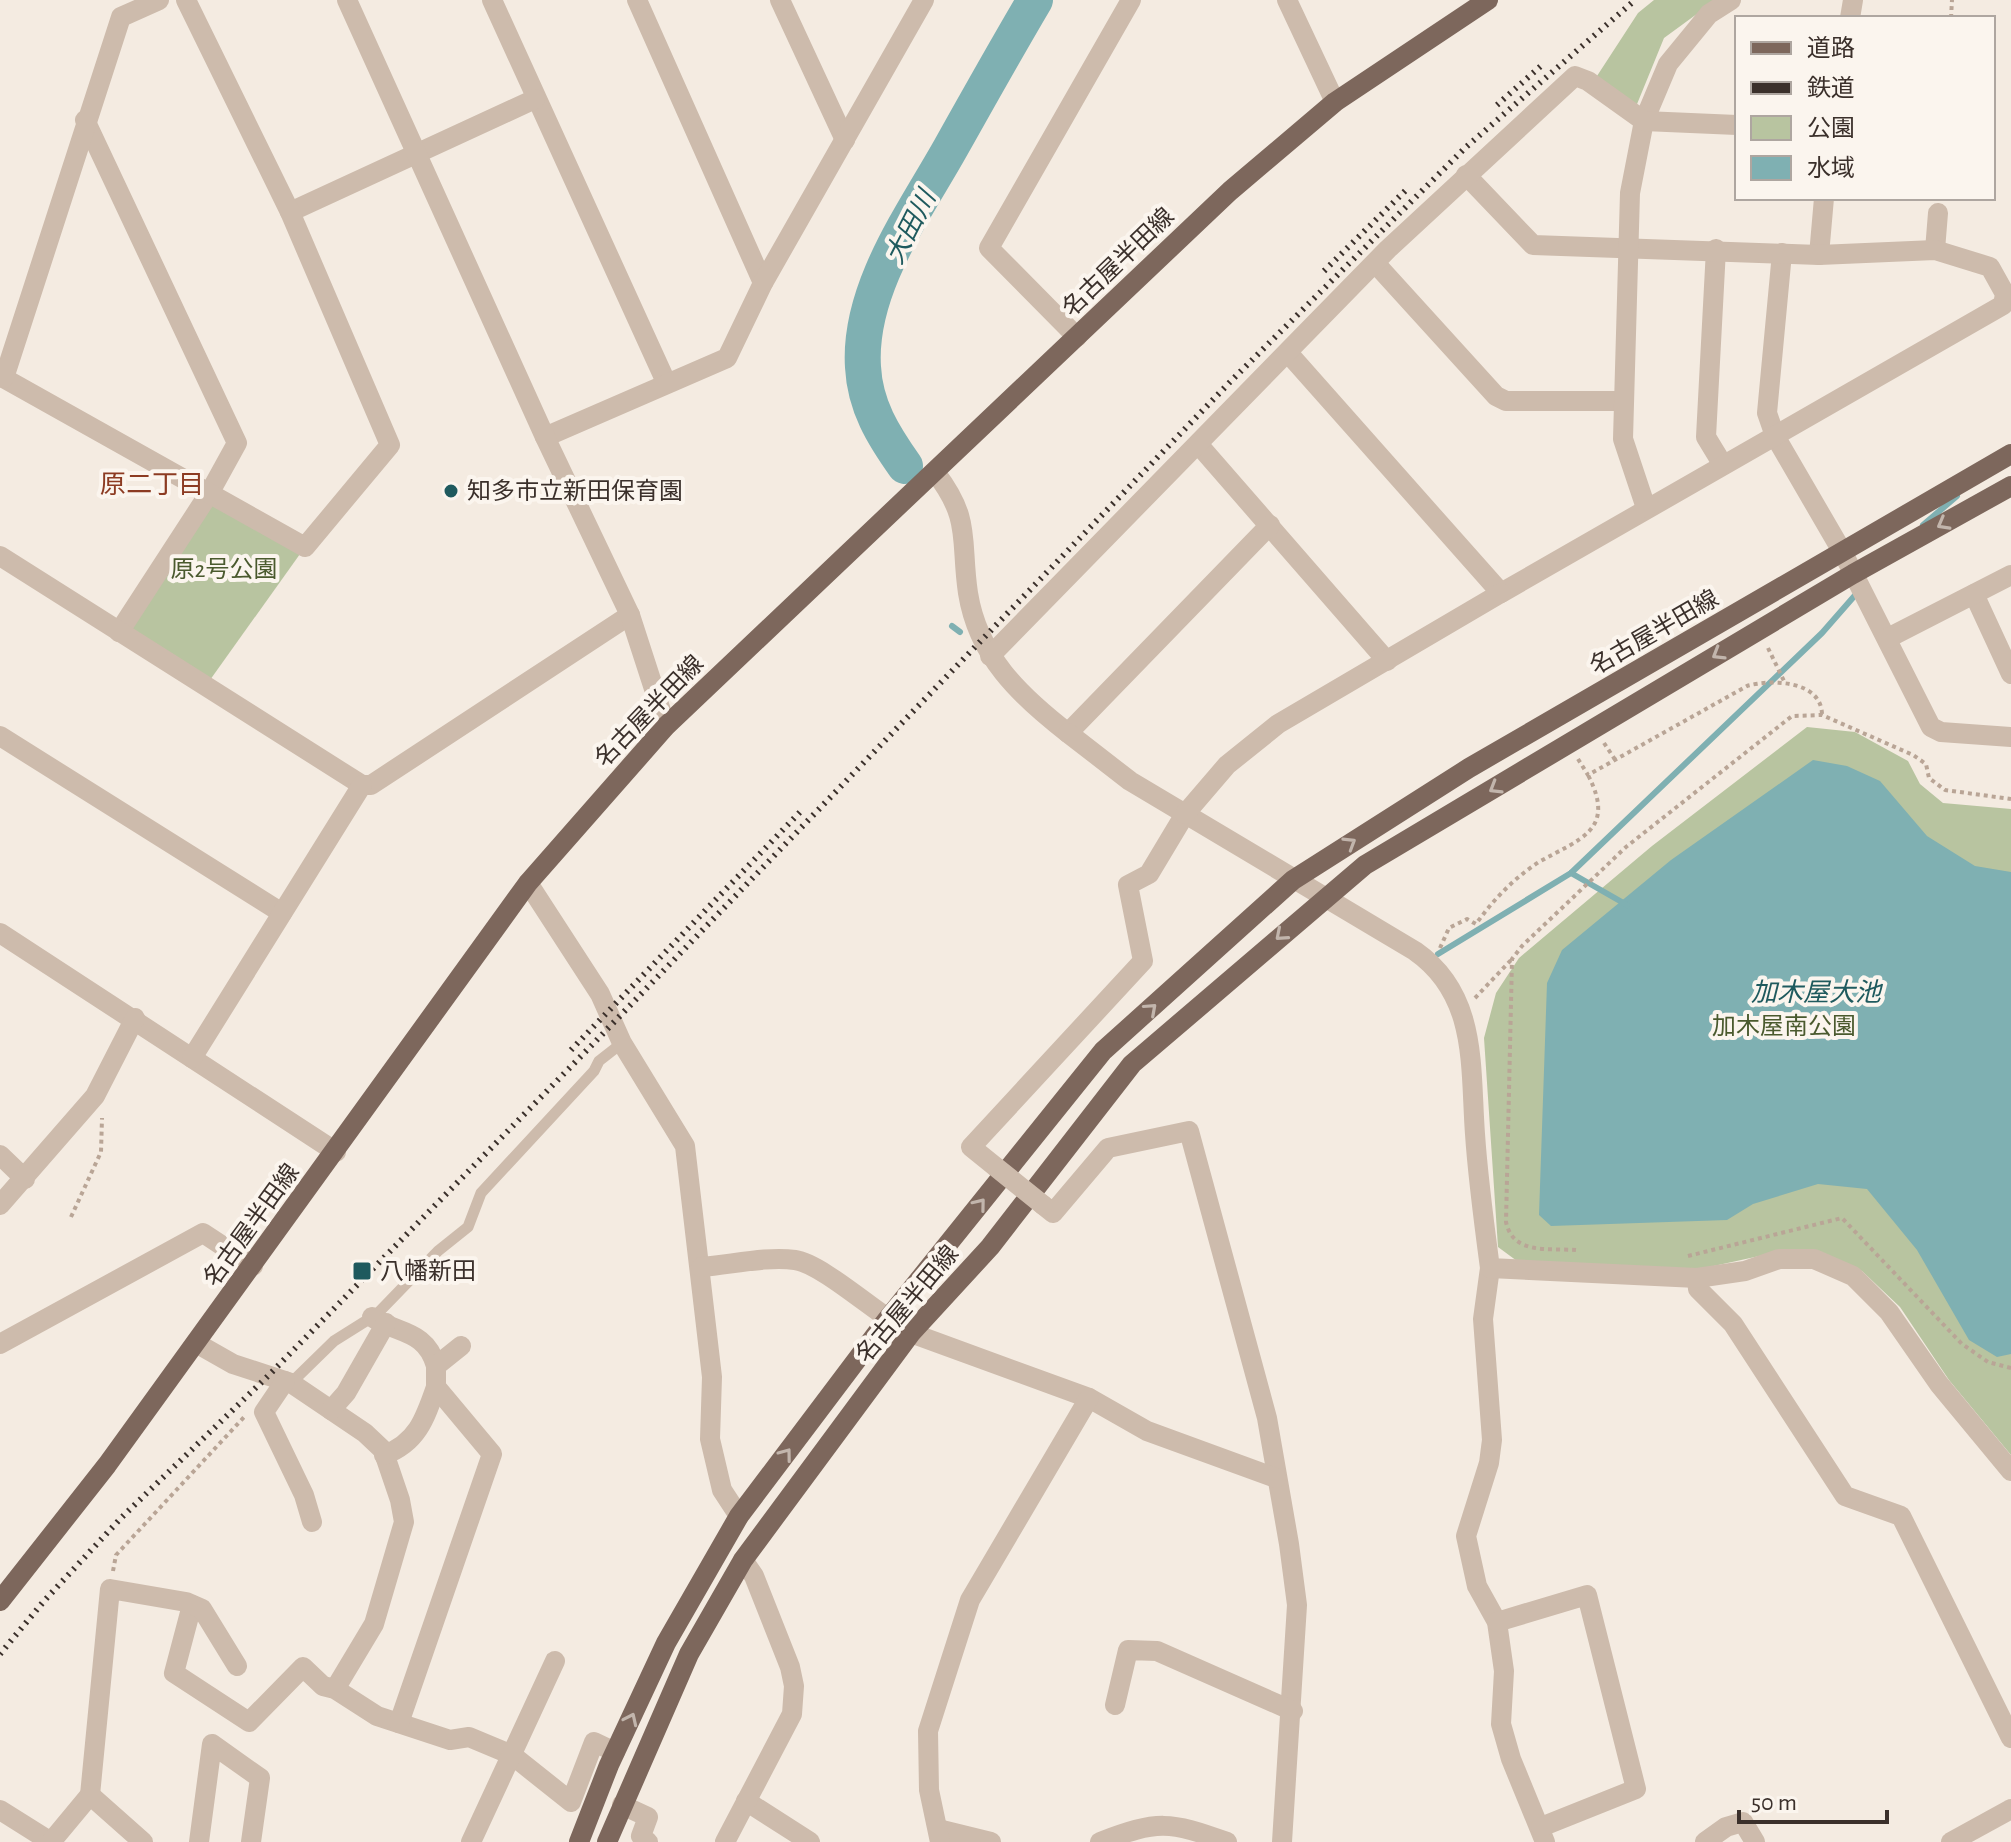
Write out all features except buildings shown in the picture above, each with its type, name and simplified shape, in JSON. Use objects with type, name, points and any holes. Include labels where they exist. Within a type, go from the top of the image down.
[{"type":"main road","name":"名古屋半田線","points":[[0,1601],[55,1533],[253,1266],[528,883],[666,726],[1230,191],[1335,102],[1488,0]]},
{"type":"main road","name":"名古屋半田線","points":[[579,1842],[615,1752],[666,1643],[739,1516],[886,1321],[1103,1051],[1293,880],[1469,768],[2011,454]]},
{"type":"main road","name":"名古屋半田線","points":[[607,1842],[689,1654],[743,1560],[911,1333],[990,1247],[1132,1064],[1365,865],[1853,574],[2011,486]]},
{"type":"street","points":[[159,0],[121,17],[2,377],[305,547],[390,445],[290,212],[186,0]]},
{"type":"street","points":[[347,0],[545,437],[630,615],[666,726]]},
{"type":"street","points":[[492,0],[666,382]]},
{"type":"street","points":[[637,0],[763,283]]},
{"type":"street","points":[[780,0],[845,140]]},
{"type":"street","points":[[545,437],[727,358],[763,283],[924,0]]},
{"type":"street","points":[[1077,337],[989,248],[1131,0]]},
{"type":"street","points":[[1287,0],[1335,102]]},
{"type":"street","points":[[1646,508],[1623,439],[1630,193],[1644,121],[1654,93],[1682,44],[1709,14],[1731,0]]},
{"type":"street","points":[[990,656],[1289,354],[1388,249],[1575,76],[1588,81],[1644,121],[1735,125]]},
{"type":"street","points":[[290,212],[418,156],[535,99]]},
{"type":"street","points":[[85,120],[237,443],[210,492],[119,632]]},
{"type":"street","points":[[1282,1842],[1293,1711],[1297,1605],[1267,1418],[1189,1131],[1108,1148],[1053,1213],[971,1147],[1143,961],[1128,885],[1149,874],[1185,814],[1212,781],[1249,746],[1278,724],[1646,508],[2003,305],[2005,294],[1990,267],[1935,250],[1819,255],[1533,245],[1466,175]]},
{"type":"street","points":[[1819,255],[1824,200]]},
{"type":"street","points":[[1935,250],[1938,213]]},
{"type":"street","points":[[1716,249],[1706,437],[1723,465]]},
{"type":"street","points":[[1782,253],[1767,413],[1775,436],[1843,553],[1931,727],[1941,732],[2011,737]]},
{"type":"street","points":[[1376,264],[1496,396],[1506,401],[1622,401]]},
{"type":"street","points":[[1289,354],[1501,593]]},
{"type":"street","points":[[1198,444],[1387,661]]},
{"type":"street","points":[[935,472],[953,496],[961,517],[969,596],[990,656],[1015,689],[1098,759],[1428,960],[1456,997],[1471,1040],[1475,1134],[1490,1268],[1483,1319],[1492,1440],[1489,1463],[1466,1536],[1477,1586],[1497,1622],[1504,1671],[1501,1724],[1511,1759],[1543,1834],[1636,1789],[1587,1595],[1497,1622]]},
{"type":"street","points":[[1068,733],[1270,525]]},
{"type":"street","points":[[0,556],[362,785],[371,785],[630,615]]},
{"type":"street","points":[[1888,638],[2011,575]]},
{"type":"street","points":[[1974,594],[2011,674]]},
{"type":"street","points":[[0,736],[282,913]]},
{"type":"street","points":[[192,1058],[362,785]]},
{"type":"street","points":[[528,883],[600,994],[622,1043],[685,1146],[712,1377],[710,1439],[722,1490],[739,1516]]},
{"type":"street","points":[[0,933],[135,1018],[336,1152]]},
{"type":"street","points":[[0,1205],[95,1096],[135,1018]]},
{"type":"street","points":[[0,1155],[25,1179]]},
{"type":"street","points":[[3,1336],[203,1233],[253,1266]]},
{"type":"street","points":[[1490,1268],[1697,1278],[1745,1271],[1779,1259],[1814,1259],[1853,1276],[1889,1312],[1939,1384],[2011,1471]]},
{"type":"street","points":[[701,1267],[793,1260],[811,1264],[886,1321],[911,1333],[1089,1398],[1147,1431],[1276,1478]]},
{"type":"street","points":[[1697,1278],[1698,1289],[1733,1324],[1845,1496],[1901,1516],[2011,1738]]},
{"type":"street","points":[[331,1410],[346,1393],[379,1320],[406,1331],[426,1346],[436,1366],[436,1387],[425,1416],[407,1445],[384,1455]]},
{"type":"street","points":[[196,1343],[233,1364],[288,1382],[365,1433],[384,1455],[404,1522],[374,1624],[335,1689]]},
{"type":"street","points":[[436,1366],[461,1346]]},
{"type":"street","points":[[288,1382],[264,1412],[304,1495],[312,1522]]},
{"type":"street","points":[[399,1723],[492,1454],[436,1387]]},
{"type":"street","points":[[991,1842],[939,1836],[929,1790],[928,1731],[970,1600],[1089,1398]]},
{"type":"street","points":[[725,1842],[792,1714],[794,1686],[754,1576],[743,1560]]},
{"type":"street","points":[[0,1810],[51,1842],[90,1795],[110,1589],[202,1609],[237,1666]]},
{"type":"street","points":[[192,1605],[174,1673],[249,1722],[303,1667],[323,1686],[335,1689],[377,1716],[450,1740],[469,1737],[512,1755],[571,1802],[594,1742],[615,1752]]},
{"type":"street","points":[[1115,1705],[1128,1650],[1157,1651],[1293,1711]]},
{"type":"street","points":[[471,1842],[555,1661]]},
{"type":"street","points":[[199,1842],[212,1744],[260,1778],[251,1842]]},
{"type":"street","points":[[90,1795],[143,1842]]},
{"type":"street","points":[[746,1801],[810,1842]]},
{"type":"street","points":[[622,1805],[648,1817],[641,1836],[648,1842]]},
{"type":"street","points":[[1951,1842],[2011,1809]]},
{"type":"street","points":[[1705,1842],[1726,1827],[1743,1822],[1755,1842]]},
{"type":"street","points":[[1100,1842],[1145,1835],[1178,1824],[1227,1842]]},
{"type":"lane","points":[[288,1382],[334,1341],[379,1320],[438,1251],[468,1227],[481,1193],[594,1071],[599,1061],[622,1043]]},
{"type":"path","points":[[1767,646],[1784,681],[1814,698],[1822,715]]},
{"type":"path","points":[[1588,775],[1747,686],[1784,681]]},
{"type":"path","points":[[1473,999],[1626,847],[1792,716],[1822,715],[1913,755],[1926,764],[1929,778],[1945,790],[2011,799]]},
{"type":"path","points":[[1604,742],[1616,761]]},
{"type":"path","points":[[1438,952],[1449,928],[1467,919],[1476,924],[1495,898],[1538,863],[1588,836],[1598,810],[1598,794],[1578,759]]},
{"type":"path","points":[[1512,959],[1508,1234],[1522,1246],[1583,1251]]},
{"type":"path","points":[[71,1217],[101,1152],[102,1120],[95,1096]]},
{"type":"path","points":[[1683,1257],[1842,1218],[1962,1344],[1988,1362],[2011,1368]]},
{"type":"path","points":[[110,1589],[116,1555],[249,1412]]},
{"type":"green space","points":[[1654,0],[1716,0],[1664,38],[1635,109],[1597,76],[1638,13]]},
{"type":"green space","name":"原2号公園","points":[[210,492],[305,547],[205,687],[119,632]]},
{"type":"green space","name":"加木屋大池","points":[[1807,727],[1855,732],[1908,761],[1920,784],[1943,803],[2011,809],[2011,1455],[1949,1380],[1900,1307],[1862,1271],[1791,1249],[1700,1269],[1517,1261],[1498,1247],[1484,1038],[1496,993],[1519,958],[1652,846]]},
{"type":"water","name":"加木屋大池","points":[[1813,760],[1847,766],[1880,781],[1927,836],[1975,866],[2011,872],[2011,1354],[1997,1357],[1969,1340],[1917,1250],[1867,1189],[1818,1184],[1753,1204],[1727,1220],[1551,1226],[1539,1215],[1547,983],[1562,950],[1671,860]]},
{"type":"waterway","name":"大田川","points":[[905,466],[883,431],[867,395],[863,367],[869,309],[905,226],[1035,0]]},
{"type":"waterway","points":[[905,466],[910,473]]},
{"type":"waterway","points":[[1923,525],[1957,496]]},
{"type":"waterway","points":[[1438,954],[1571,873],[1822,633],[1857,593]]},
{"type":"waterway","points":[[952,626],[960,632]]},
{"type":"waterway","points":[[1571,873],[1627,905]]},
{"type":"railway","points":[[0,1654],[121,1518],[269,1375],[591,1046],[1230,382],[1465,148],[1635,0]]},
{"type":"railway","points":[[1497,105],[1542,65]]},
{"type":"railway","points":[[1324,271],[1409,187]]},
{"type":"railway","points":[[571,1050],[801,811]]},
{"type":"place","name":"知多市立新田保育園","points":[[451,491]]},
{"type":"place","name":"八幡新田","points":[[362,1271]]},
{"type":"district","name":"原二丁目","points":[[152,484]]},
{"type":"park label","name":"加木屋南公園","points":[[1784,1026]]}]
